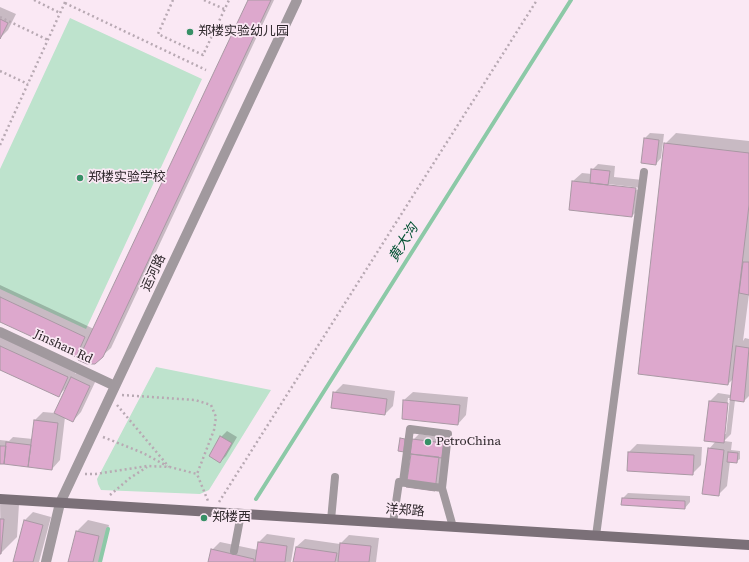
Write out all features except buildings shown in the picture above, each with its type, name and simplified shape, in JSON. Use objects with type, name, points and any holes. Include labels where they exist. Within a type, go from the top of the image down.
[{"type":"main road","name":"洋郑路","points":[[0,499],[749,545]]},
{"type":"street","name":"运河路","points":[[46,562],[60,503],[297,0]]},
{"type":"street","name":"Jinshan Rd","points":[[0,332],[112,392]]},
{"type":"lane","points":[[596,536],[644,172]]},
{"type":"lane","points":[[403,482],[410,429],[448,434],[442,488],[453,527]]},
{"type":"lane","points":[[332,520],[335,476]]},
{"type":"lane","points":[[394,523],[399,482],[442,488]]},
{"type":"lane","points":[[234,551],[242,514]]},
{"type":"path","points":[[34,0],[60,13]]},
{"type":"path","points":[[173,0],[158,34],[203,55],[229,0]]},
{"type":"path","points":[[204,0],[224,9]]},
{"type":"path","points":[[212,512],[536,0]]},
{"type":"path","points":[[0,144],[66,1],[206,70]]},
{"type":"path","points":[[0,17],[48,40]]},
{"type":"path","points":[[0,71],[28,84]]},
{"type":"path","points":[[112,392],[170,467]]},
{"type":"path","points":[[112,392],[195,400],[211,405],[216,417],[214,430],[197,474],[212,512]]},
{"type":"path","points":[[93,433],[143,453],[170,467]]},
{"type":"path","points":[[73,474],[96,474],[131,467],[147,466],[170,467],[197,474]]},
{"type":"path","points":[[100,505],[124,483],[147,466]]},
{"type":"green space","name":"郑楼实验学校","points":[[70,18],[202,79],[86,329],[0,289],[0,169]]},
{"type":"green space","points":[[156,367],[271,390],[209,490],[200,494],[101,490],[97,479]]},
{"type":"waterway","name":"黄大沟","points":[[256,499],[571,0]]},
{"type":"waterway","points":[[100,562],[108,529]]},
{"type":"place","name":"郑楼实验幼儿园","points":[[190,32]]},
{"type":"place","name":"郑楼实验学校","points":[[80,178]]},
{"type":"place","name":"PetroChina","points":[[428,442]]},
{"type":"place","name":"郑楼西","points":[[204,518]]}]
